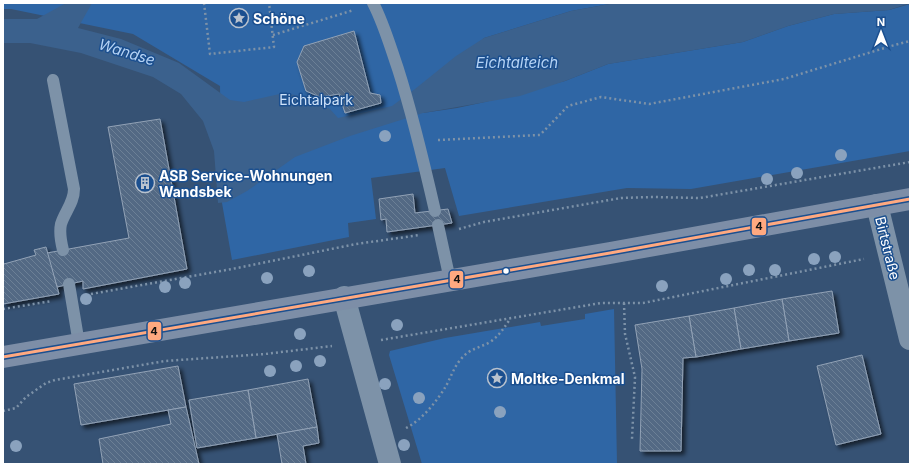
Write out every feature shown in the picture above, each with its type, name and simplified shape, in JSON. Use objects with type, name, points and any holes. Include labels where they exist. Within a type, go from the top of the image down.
[{"type":"main road","points":[[3,357],[910,199]]},
{"type":"street","name":"Birtstraße","points":[[877,205],[910,338]]},
{"type":"street","points":[[344,297],[390,464]]},
{"type":"lane","points":[[373,3],[382,21],[404,88],[420,142],[435,211]]},
{"type":"lane","points":[[53,80],[74,189],[72,203],[61,226],[60,238],[63,250]]},
{"type":"lane","points":[[438,225],[450,280]]},
{"type":"lane","points":[[69,284],[79,344]]},
{"type":"path","points":[[204,3],[210,54],[274,47],[269,3]]},
{"type":"path","points":[[273,35],[373,3]]},
{"type":"path","points":[[420,142],[540,135],[568,106],[601,97],[649,104],[784,79],[910,41]]},
{"type":"path","points":[[3,411],[16,408],[26,397],[55,380],[166,361],[265,354],[396,338],[600,303],[643,303],[889,254]]},
{"type":"path","points":[[624,303],[625,334],[634,377],[632,439]]},
{"type":"path","points":[[384,439],[409,426],[422,415],[435,402],[461,359],[477,347],[489,343],[499,336],[510,318]]},
{"type":"green space","name":"Eichtalpark","points":[[3,3],[615,3],[571,11],[484,38],[423,113],[485,102],[565,81],[608,64],[743,42],[788,26],[834,14],[889,10],[910,4],[910,151],[691,189],[627,188],[459,216],[445,168],[371,178],[376,219],[348,223],[349,237],[232,260],[222,203],[220,86],[133,34],[11,9],[3,9]]},
{"type":"green space","points":[[614,309],[617,464],[422,464],[389,355],[390,351],[445,338],[540,322],[541,326],[585,319],[585,314]]},
{"type":"water","points":[[66,3],[92,3],[78,28],[121,39],[179,63],[230,100],[244,102],[284,93],[306,97],[330,109],[338,118],[392,106],[456,56],[484,38],[571,11],[615,3],[910,3],[889,10],[834,14],[788,26],[743,42],[608,64],[565,81],[520,96],[423,113],[350,136],[295,157],[247,191],[227,202],[218,203],[214,151],[203,121],[181,94],[153,77],[81,53],[30,43],[3,43],[3,19],[37,19]]},
{"type":"building","points":[[354,31],[370,93],[380,95],[381,103],[345,113],[339,94],[320,97],[306,91],[297,62],[304,46]]},
{"type":"building","name":"ASB Service-Wohnungen Wandsbek","points":[[160,119],[187,269],[83,289],[83,281],[57,287],[47,253],[129,238],[108,127]]},
{"type":"building","points":[[413,194],[415,213],[448,209],[452,223],[387,232],[386,219],[381,220],[379,199]]},
{"type":"building","points":[[46,247],[59,294],[3,304],[3,261],[4,264],[36,255],[34,250]]},
{"type":"building","points":[[832,291],[839,333],[789,341],[782,299]]},
{"type":"building","points":[[782,299],[789,341],[741,349],[734,308]]},
{"type":"building","points":[[734,308],[741,349],[696,357],[689,316]]},
{"type":"building","points":[[689,316],[696,357],[683,358],[681,451],[640,451],[642,369],[635,325]]},
{"type":"building","points":[[862,355],[881,434],[836,445],[817,366]]},
{"type":"building","points":[[178,366],[186,407],[81,425],[74,384]]},
{"type":"building","points":[[308,379],[317,427],[256,438],[248,390]]},
{"type":"building","points":[[248,390],[256,438],[197,448],[189,400]]},
{"type":"building","points":[[186,407],[199,464],[103,464],[99,439],[171,424],[168,410]]},
{"type":"building","points":[[317,427],[319,443],[303,446],[306,464],[282,464],[277,434]]},
{"type":"transit line","name":"4","points":[[3,357],[610,253],[910,199]]},
{"type":"place","name":"Schöne","points":[[239,18]]},
{"type":"place","name":"ASB Service-Wohnungen Wandsbek","points":[[145,183]]},
{"type":"place","name":"Moltke-Denkmal","points":[[497,378]]},
{"type":"water label","name":"Wandse","points":[[127,52]]},
{"type":"water label","name":"Eichtalteich","points":[[517,62]]}]
